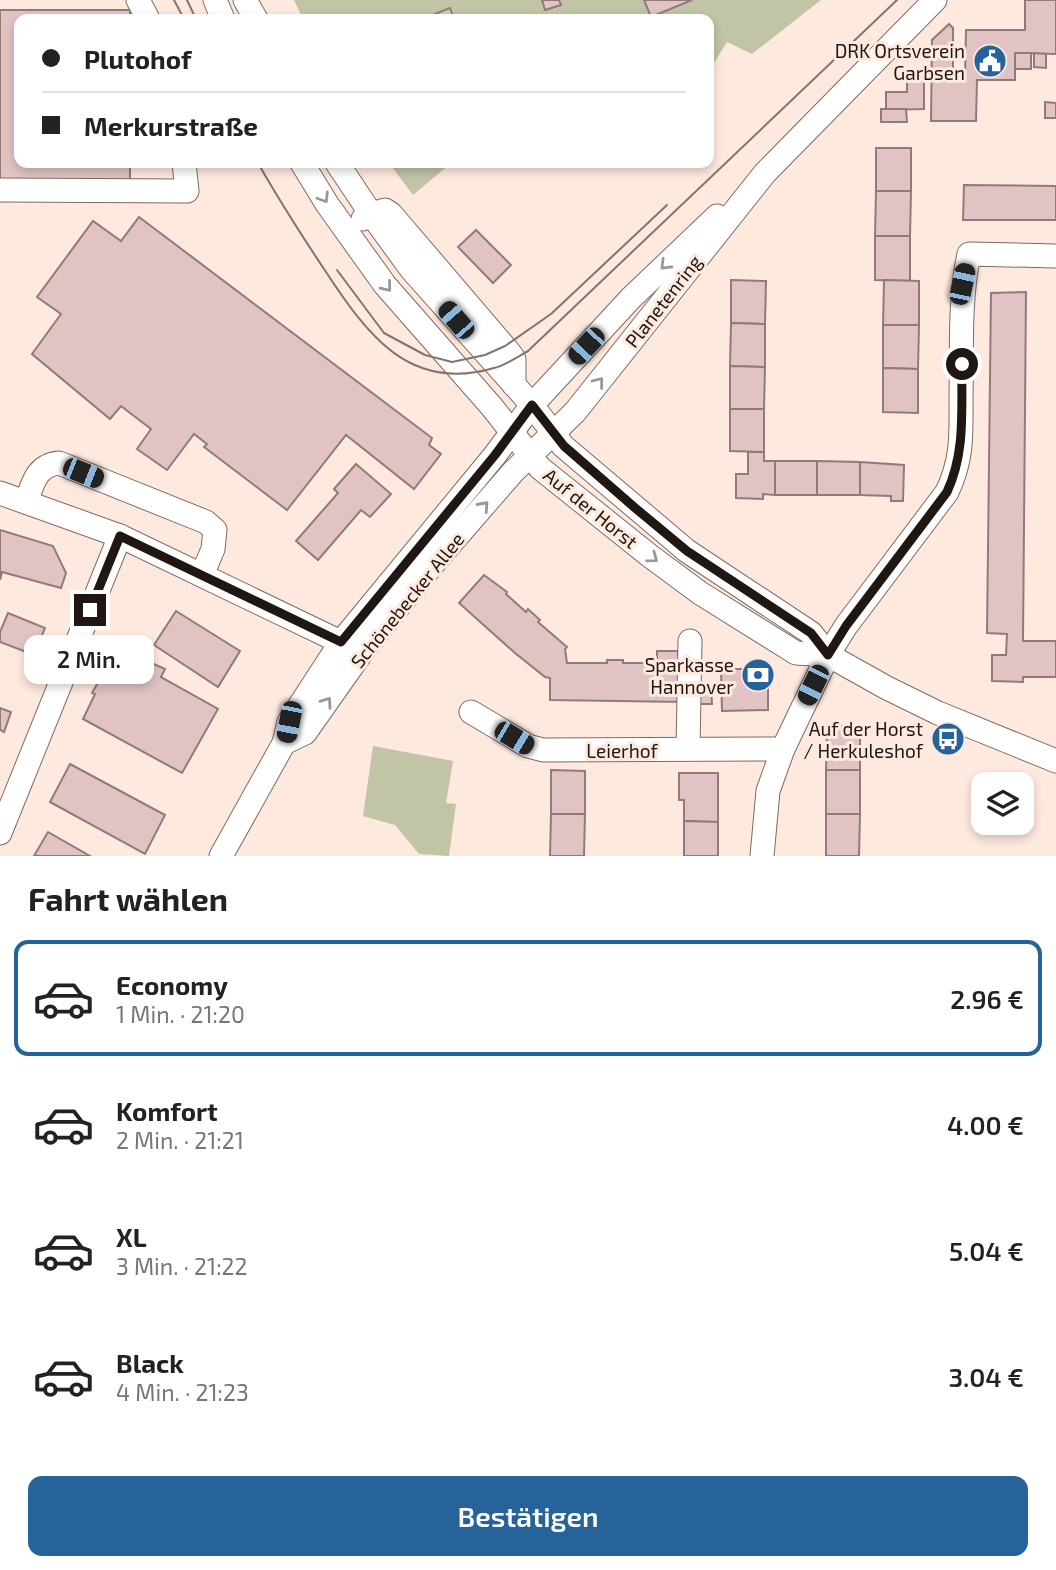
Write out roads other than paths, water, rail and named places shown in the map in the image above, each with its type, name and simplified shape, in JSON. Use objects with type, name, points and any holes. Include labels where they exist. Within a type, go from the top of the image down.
[{"type":"street","name":"Planetenring","points":[[512,431],[532,405],[631,298],[700,230],[765,173],[934,0]]},
{"type":"street","points":[[0,190],[187,191],[185,168]]},
{"type":"street","name":"Auf der Horst","points":[[305,168],[384,285],[541,468],[700,593],[796,653],[828,655]]},
{"type":"street","name":"Auf der Horst","points":[[340,168],[411,269],[573,455],[687,551],[811,633],[828,655],[938,713],[1056,761]]},
{"type":"street","name":"Planetenring","points":[[531,456],[585,400],[765,173]]},
{"type":"street","points":[[346,232],[371,214]]},
{"type":"street","points":[[762,856],[768,791],[783,749],[828,655],[846,626],[947,492],[955,475],[961,444],[962,284],[969,254],[1056,256]]},
{"type":"street","name":"Schönebecker Allee","points":[[221,856],[285,743],[304,733],[352,647],[512,431]]},
{"type":"street","name":"Schönebecker Allee","points":[[352,647],[433,564],[513,472],[531,456]]},
{"type":"street","points":[[26,502],[36,475],[42,467],[59,463],[206,522],[215,530],[215,538],[202,575]]},
{"type":"street","points":[[0,493],[120,536],[352,647]]},
{"type":"street","points":[[0,833],[120,536]]},
{"type":"street","points":[[688,749],[690,641]]},
{"type":"street","name":"Leierhof","points":[[471,712],[528,746],[543,750],[783,749]]},
{"type":"tram line","points":[[174,0],[181,14]]},
{"type":"tram line","points":[[187,0],[194,14]]},
{"type":"tram line","points":[[261,168],[342,295],[358,317],[393,353],[414,365],[438,372],[464,374],[494,368],[528,351],[897,0]]},
{"type":"tram line","points":[[337,270],[384,333],[425,355],[452,362],[485,355],[505,346],[551,314],[667,205]]},
{"type":"place","name":"DRK Ortsverein Garbsen","points":[[990,61]]},
{"type":"place","name":"Sparkasse Hannover","points":[[758,675]]},
{"type":"place","name":"Auf der Horst / Herkuleshof","points":[[948,739]]}]
